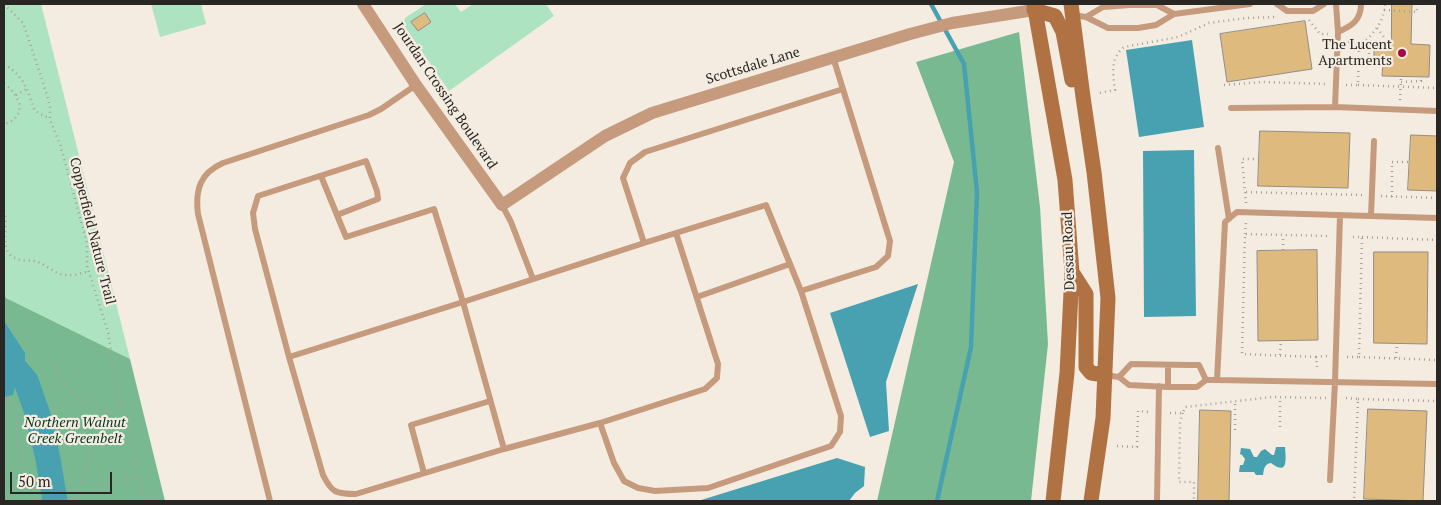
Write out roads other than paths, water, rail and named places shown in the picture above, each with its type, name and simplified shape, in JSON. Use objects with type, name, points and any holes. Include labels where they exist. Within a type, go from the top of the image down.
[{"type":"main road","points":[[1054,4],[1077,12],[1082,97],[1094,172],[1108,298],[1112,376],[1103,418],[1091,501]]},
{"type":"main road","points":[[1034,7],[1055,16],[1063,32],[1070,78],[1082,97]]},
{"type":"main road","name":"Dessau Road","points":[[1034,7],[1065,180],[1072,272],[1067,373],[1052,501]]},
{"type":"main road","points":[[1072,272],[1086,294],[1086,367],[1091,373],[1112,376]]},
{"type":"street","name":"Jourdan Crossing Boulevard","points":[[363,4],[416,85],[502,205]]},
{"type":"street","name":"Scottsdale Lane","points":[[502,205],[605,136],[652,114],[910,34],[952,23],[1034,7]]},
{"type":"lane","points":[[1077,12],[1108,28],[1138,28],[1156,26],[1174,14],[1250,4]]},
{"type":"lane","points":[[1277,4],[1287,11],[1313,11],[1324,4]]},
{"type":"lane","points":[[1335,107],[1338,32],[1336,4]]},
{"type":"lane","points":[[1338,32],[1350,27],[1359,17],[1361,4]]},
{"type":"lane","points":[[1077,12],[1103,7],[1157,5],[1174,14]]},
{"type":"lane","points":[[801,290],[876,268],[888,256],[890,241],[833,57]]},
{"type":"lane","points":[[270,501],[198,214],[198,194],[202,179],[210,170],[223,163],[369,115],[416,85]]},
{"type":"lane","points":[[644,243],[623,178],[630,163],[645,152],[843,89]]},
{"type":"lane","points":[[1232,108],[1335,107],[1437,111]]},
{"type":"lane","points":[[1371,216],[1374,141]]},
{"type":"lane","points":[[1218,148],[1229,220]]},
{"type":"lane","points":[[337,215],[378,199],[366,161],[258,196],[253,213],[254,229],[322,475],[330,489],[342,494],[356,494],[504,449],[600,423],[705,389],[717,378],[718,364],[676,233]]},
{"type":"lane","points":[[321,176],[346,237],[434,209],[463,302],[504,449]]},
{"type":"lane","points":[[502,205],[511,222],[533,279]]},
{"type":"lane","points":[[289,358],[766,205],[801,290],[841,416],[840,432],[831,446],[708,488],[655,491],[638,488],[624,481],[614,464],[600,423]]},
{"type":"lane","points":[[1217,380],[1225,222],[1237,212],[1437,218]]},
{"type":"lane","points":[[1330,480],[1340,215]]},
{"type":"lane","points":[[696,297],[790,264]]},
{"type":"lane","points":[[1206,380],[1199,365],[1131,364],[1112,376],[1128,385],[1168,387],[1196,387],[1206,380],[1437,384]]},
{"type":"lane","points":[[1168,365],[1168,387]]},
{"type":"lane","points":[[1157,501],[1159,386]]},
{"type":"lane","points":[[424,473],[411,425],[490,401]]},
{"type":"water","points":[[1192,40],[1204,127],[1139,137],[1126,50]]},
{"type":"water","points":[[1194,150],[1196,316],[1144,317],[1143,151]]},
{"type":"water","points":[[918,284],[886,382],[889,431],[870,437],[830,313]]},
{"type":"water","points":[[4,321],[25,353],[25,365],[18,376],[13,395],[4,397]]},
{"type":"water","points":[[1276,447],[1285,447],[1285,465],[1283,467],[1277,467],[1271,463],[1267,464],[1263,475],[1256,475],[1254,472],[1239,472],[1240,465],[1243,465],[1245,459],[1240,454],[1241,448],[1250,449],[1254,457],[1257,457],[1265,449],[1274,455]]},
{"type":"water","points":[[837,458],[865,467],[864,486],[849,501],[698,501]]},
{"type":"waterway","points":[[931,4],[964,64],[977,192],[971,347],[937,501]]},
{"type":"waterway","points":[[4,361],[11,364],[26,381],[38,415],[55,501]]},
{"type":"place","name":"The Lucent Apartments","points":[[1402,53]]},
{"type":"park label","name":"Northern Walnut Creek Greenbelt","points":[[75,432]]}]
